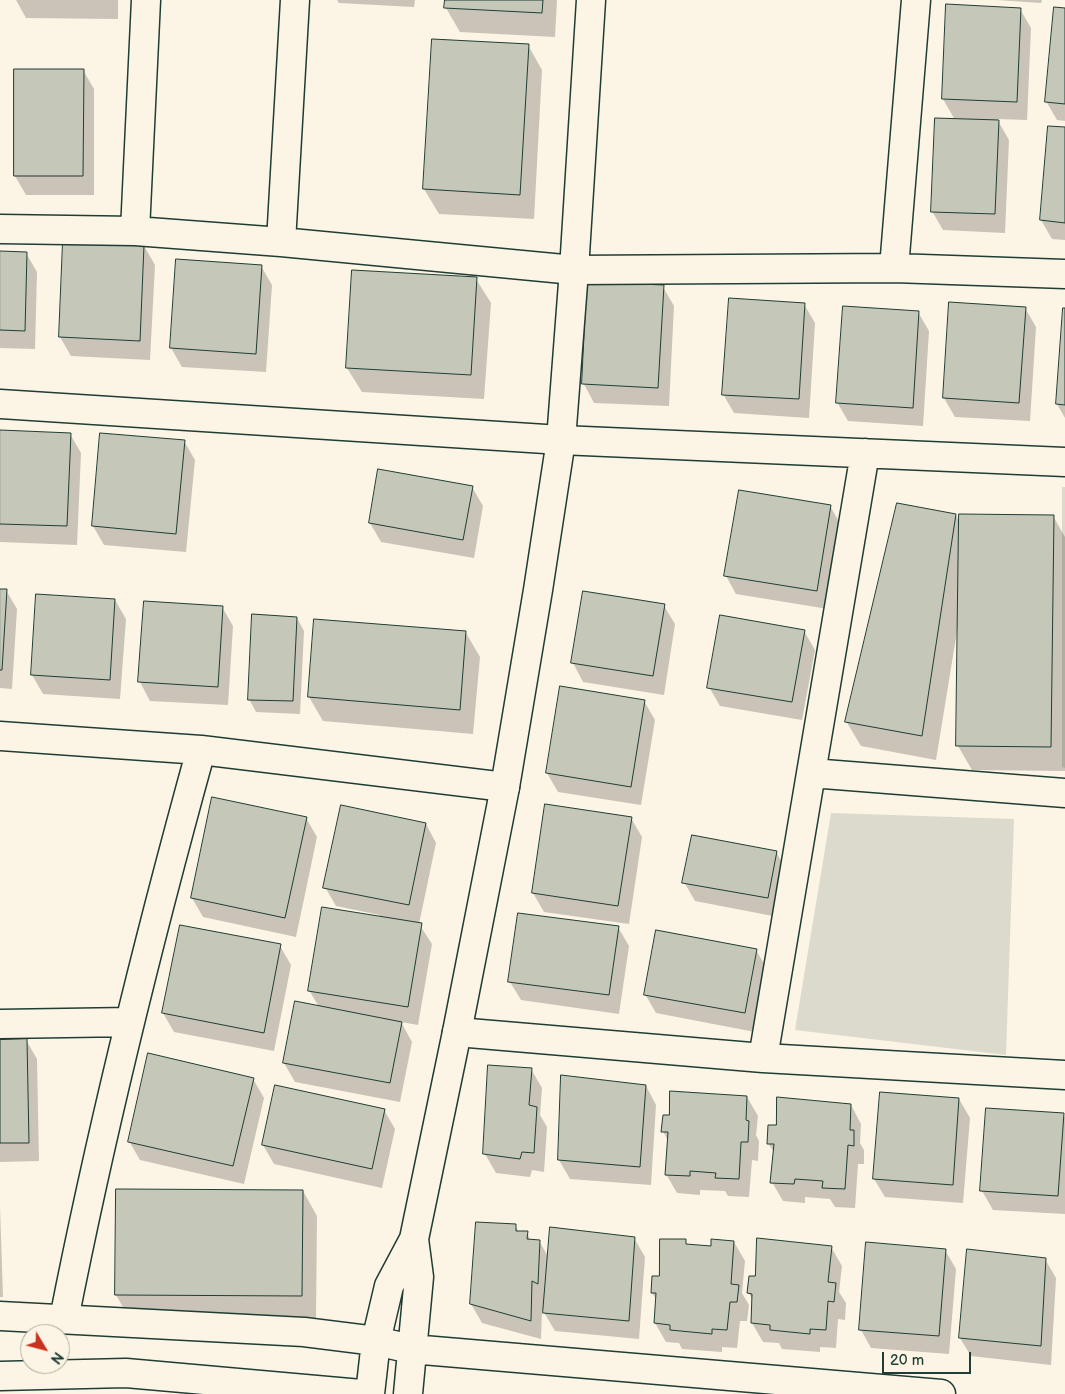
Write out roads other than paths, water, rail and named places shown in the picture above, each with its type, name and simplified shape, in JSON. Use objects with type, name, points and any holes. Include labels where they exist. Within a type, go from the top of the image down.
[{"type":"street","points":[[135,231],[146,0]]},
{"type":"street","points":[[281,242],[295,0]]},
{"type":"street","points":[[370,1394],[376,1341],[389,1286],[414,1239],[457,1032],[505,787],[561,440],[591,0]]},
{"type":"street","points":[[894,268],[916,0]]},
{"type":"street","points":[[0,229],[135,231],[281,242],[574,270],[894,268],[1065,274]]},
{"type":"street","points":[[0,404],[561,440],[1065,462]]},
{"type":"street","points":[[763,1058],[865,454]]},
{"type":"street","points":[[0,736],[201,750],[505,787]]},
{"type":"street","points":[[64,1319],[92,1178],[158,905],[201,750]]},
{"type":"street","points":[[811,773],[1065,793]]},
{"type":"street","points":[[0,1024],[130,1022]]},
{"type":"street","points":[[457,1032],[763,1058],[1065,1075]]},
{"type":"street","points":[[408,1394],[419,1277],[414,1239]]},
{"type":"street","points":[[0,1316],[304,1332],[376,1341],[411,1349],[942,1394]]},
{"type":"street","points":[[0,1376],[126,1373],[361,1394]]}]
